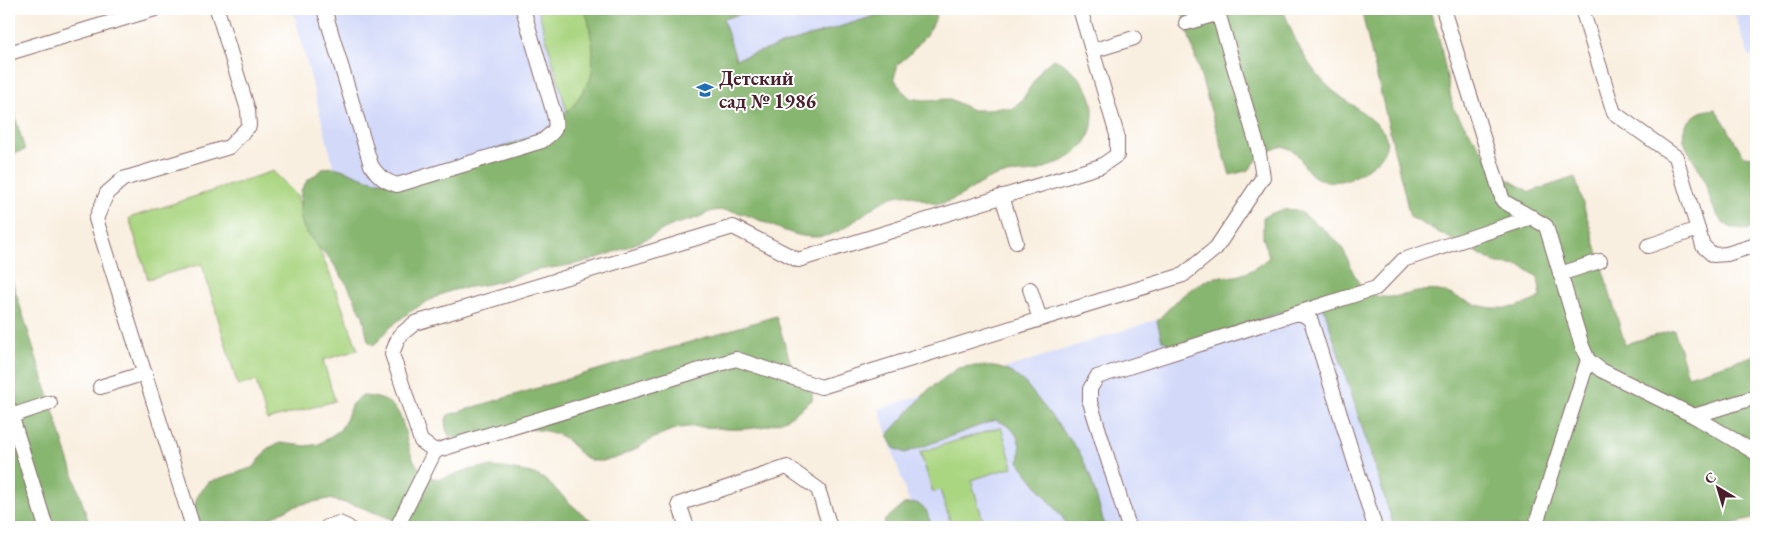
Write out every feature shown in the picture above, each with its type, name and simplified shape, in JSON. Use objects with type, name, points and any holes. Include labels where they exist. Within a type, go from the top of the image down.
[{"type":"lane","points":[[9,53],[116,14],[155,9]]},
{"type":"lane","points":[[193,527],[96,219],[107,193],[124,179],[229,146],[249,126],[248,110],[217,9]]},
{"type":"lane","points":[[324,9],[371,165],[379,177],[397,185],[542,141],[554,132],[556,124],[554,114],[523,9]]},
{"type":"lane","points":[[435,451],[421,441],[392,354],[399,336],[415,323],[733,227],[798,260],[1101,166],[1117,155],[1117,135],[1080,9]]},
{"type":"lane","points":[[1443,9],[1503,201],[1546,226],[1582,346],[1588,360],[1601,370],[1694,416],[1756,453]]},
{"type":"lane","points":[[1582,9],[1614,113],[1676,157],[1703,246],[1713,255],[1727,254],[1756,245]]},
{"type":"lane","points":[[397,527],[435,451],[736,359],[821,387],[1183,275],[1216,248],[1263,177],[1258,148],[1218,11],[1186,23]]},
{"type":"lane","points":[[1092,50],[1134,38]]},
{"type":"lane","points":[[1002,196],[1016,242]]},
{"type":"lane","points":[[1129,527],[1090,402],[1090,389],[1096,377],[1376,288],[1402,260],[1532,218]]},
{"type":"lane","points":[[1648,246],[1698,229]]},
{"type":"lane","points":[[1560,274],[1600,261]]},
{"type":"lane","points":[[1030,289],[1040,319]]},
{"type":"lane","points":[[1293,314],[1301,313],[1307,316],[1311,322],[1375,527]]},
{"type":"lane","points":[[1535,527],[1588,360]]},
{"type":"lane","points":[[100,387],[145,373]]},
{"type":"lane","points":[[1694,416],[1756,397]]},
{"type":"lane","points":[[46,527],[10,412],[50,403]]},
{"type":"lane","points":[[687,527],[679,504],[787,467],[818,489],[830,527]]},
{"type":"lane","points":[[327,527],[339,524],[348,527]]},
{"type":"shaded area","points":[[293,9],[604,9],[640,131],[344,207]]},
{"type":"shaded area","name":"Детский сад № 1986","points":[[612,9],[910,9],[647,129]]},
{"type":"shaded area","points":[[1733,9],[1756,9],[1756,54],[1749,56]]},
{"type":"shaded area","points":[[1336,262],[1421,527],[917,527],[879,409]]},
{"type":"green space","points":[[538,9],[592,9],[620,105],[569,119]]},
{"type":"green space","points":[[584,9],[757,9],[723,19],[736,59],[881,14],[879,9],[938,9],[928,33],[909,55],[898,64],[894,78],[910,98],[923,100],[950,99],[972,110],[987,110],[999,107],[1011,109],[1022,100],[1043,67],[1054,59],[1075,74],[1090,96],[1093,113],[1090,133],[1082,147],[1068,158],[1035,172],[1004,174],[994,177],[962,195],[943,203],[932,203],[906,195],[890,198],[879,203],[839,231],[827,235],[815,237],[802,236],[738,213],[726,210],[709,212],[595,259],[538,270],[490,284],[462,288],[440,295],[408,313],[373,345],[368,341],[363,316],[348,286],[331,260],[304,229],[300,210],[301,190],[307,181],[324,168],[333,167],[377,181],[396,181],[544,132],[573,106],[589,82],[592,72],[593,49],[588,19]]},
{"type":"green space","points":[[1181,9],[1283,9],[1296,41],[1313,69],[1329,87],[1377,124],[1383,131],[1387,142],[1384,152],[1373,164],[1346,180],[1332,182],[1319,179],[1307,170],[1296,153],[1283,146],[1269,151],[1257,160],[1249,170],[1230,175]]},
{"type":"green space","points":[[1361,9],[1429,9],[1438,33],[1453,108],[1498,174],[1530,192],[1575,177],[1625,344],[1674,330],[1688,376],[1756,355],[1756,518],[1720,527],[1394,527],[1321,299],[1176,347],[1162,340],[1157,321],[1191,289],[1216,277],[1236,276],[1245,273],[1269,257],[1263,237],[1263,217],[1287,210],[1300,212],[1338,243],[1359,283],[1368,292],[1376,296],[1394,297],[1430,290],[1447,293],[1471,303],[1490,308],[1516,307],[1541,297],[1538,277],[1521,266],[1498,264],[1410,217]]},
{"type":"green space","points":[[9,101],[25,150],[9,155]]},
{"type":"green space","points":[[1715,109],[1744,156],[1756,157],[1756,227],[1751,229],[1729,227],[1718,216],[1702,175],[1684,141],[1683,134],[1689,121],[1701,112]]},
{"type":"green space","points":[[273,171],[296,194],[333,282],[358,350],[323,360],[335,401],[267,420],[256,381],[238,386],[202,264],[148,279],[129,218]]},
{"type":"green space","points":[[9,271],[90,527],[9,527],[15,495],[13,482],[9,476]]},
{"type":"green space","points":[[776,316],[791,364],[804,374],[813,386],[812,400],[788,418],[773,424],[741,429],[694,427],[676,429],[666,432],[616,458],[595,461],[589,460],[580,454],[564,438],[548,431],[522,429],[458,438],[449,436],[446,423],[448,415]]},
{"type":"green space","points":[[970,366],[1000,368],[1026,384],[1079,451],[1090,475],[1105,527],[1068,527],[1019,463],[1020,448],[1017,436],[1009,427],[995,420],[905,453],[894,448],[887,436],[929,389],[958,368]]},
{"type":"green space","points":[[361,396],[380,399],[392,405],[404,427],[411,453],[417,465],[427,475],[442,478],[467,470],[487,467],[531,473],[544,479],[579,511],[603,527],[405,527],[394,520],[358,506],[329,499],[290,508],[253,527],[199,527],[194,508],[198,495],[209,482],[254,467],[268,448],[280,443],[306,446],[319,444],[340,430],[347,418],[351,405]]},
{"type":"green space","points":[[1001,427],[1013,467],[971,480],[985,527],[952,527],[940,490],[933,492],[920,452]]},
{"type":"green space","points":[[917,503],[926,510],[932,527],[883,527],[885,520],[904,504]]},
{"type":"place","name":"Детский сад № 1986","points":[[705,90]]}]
